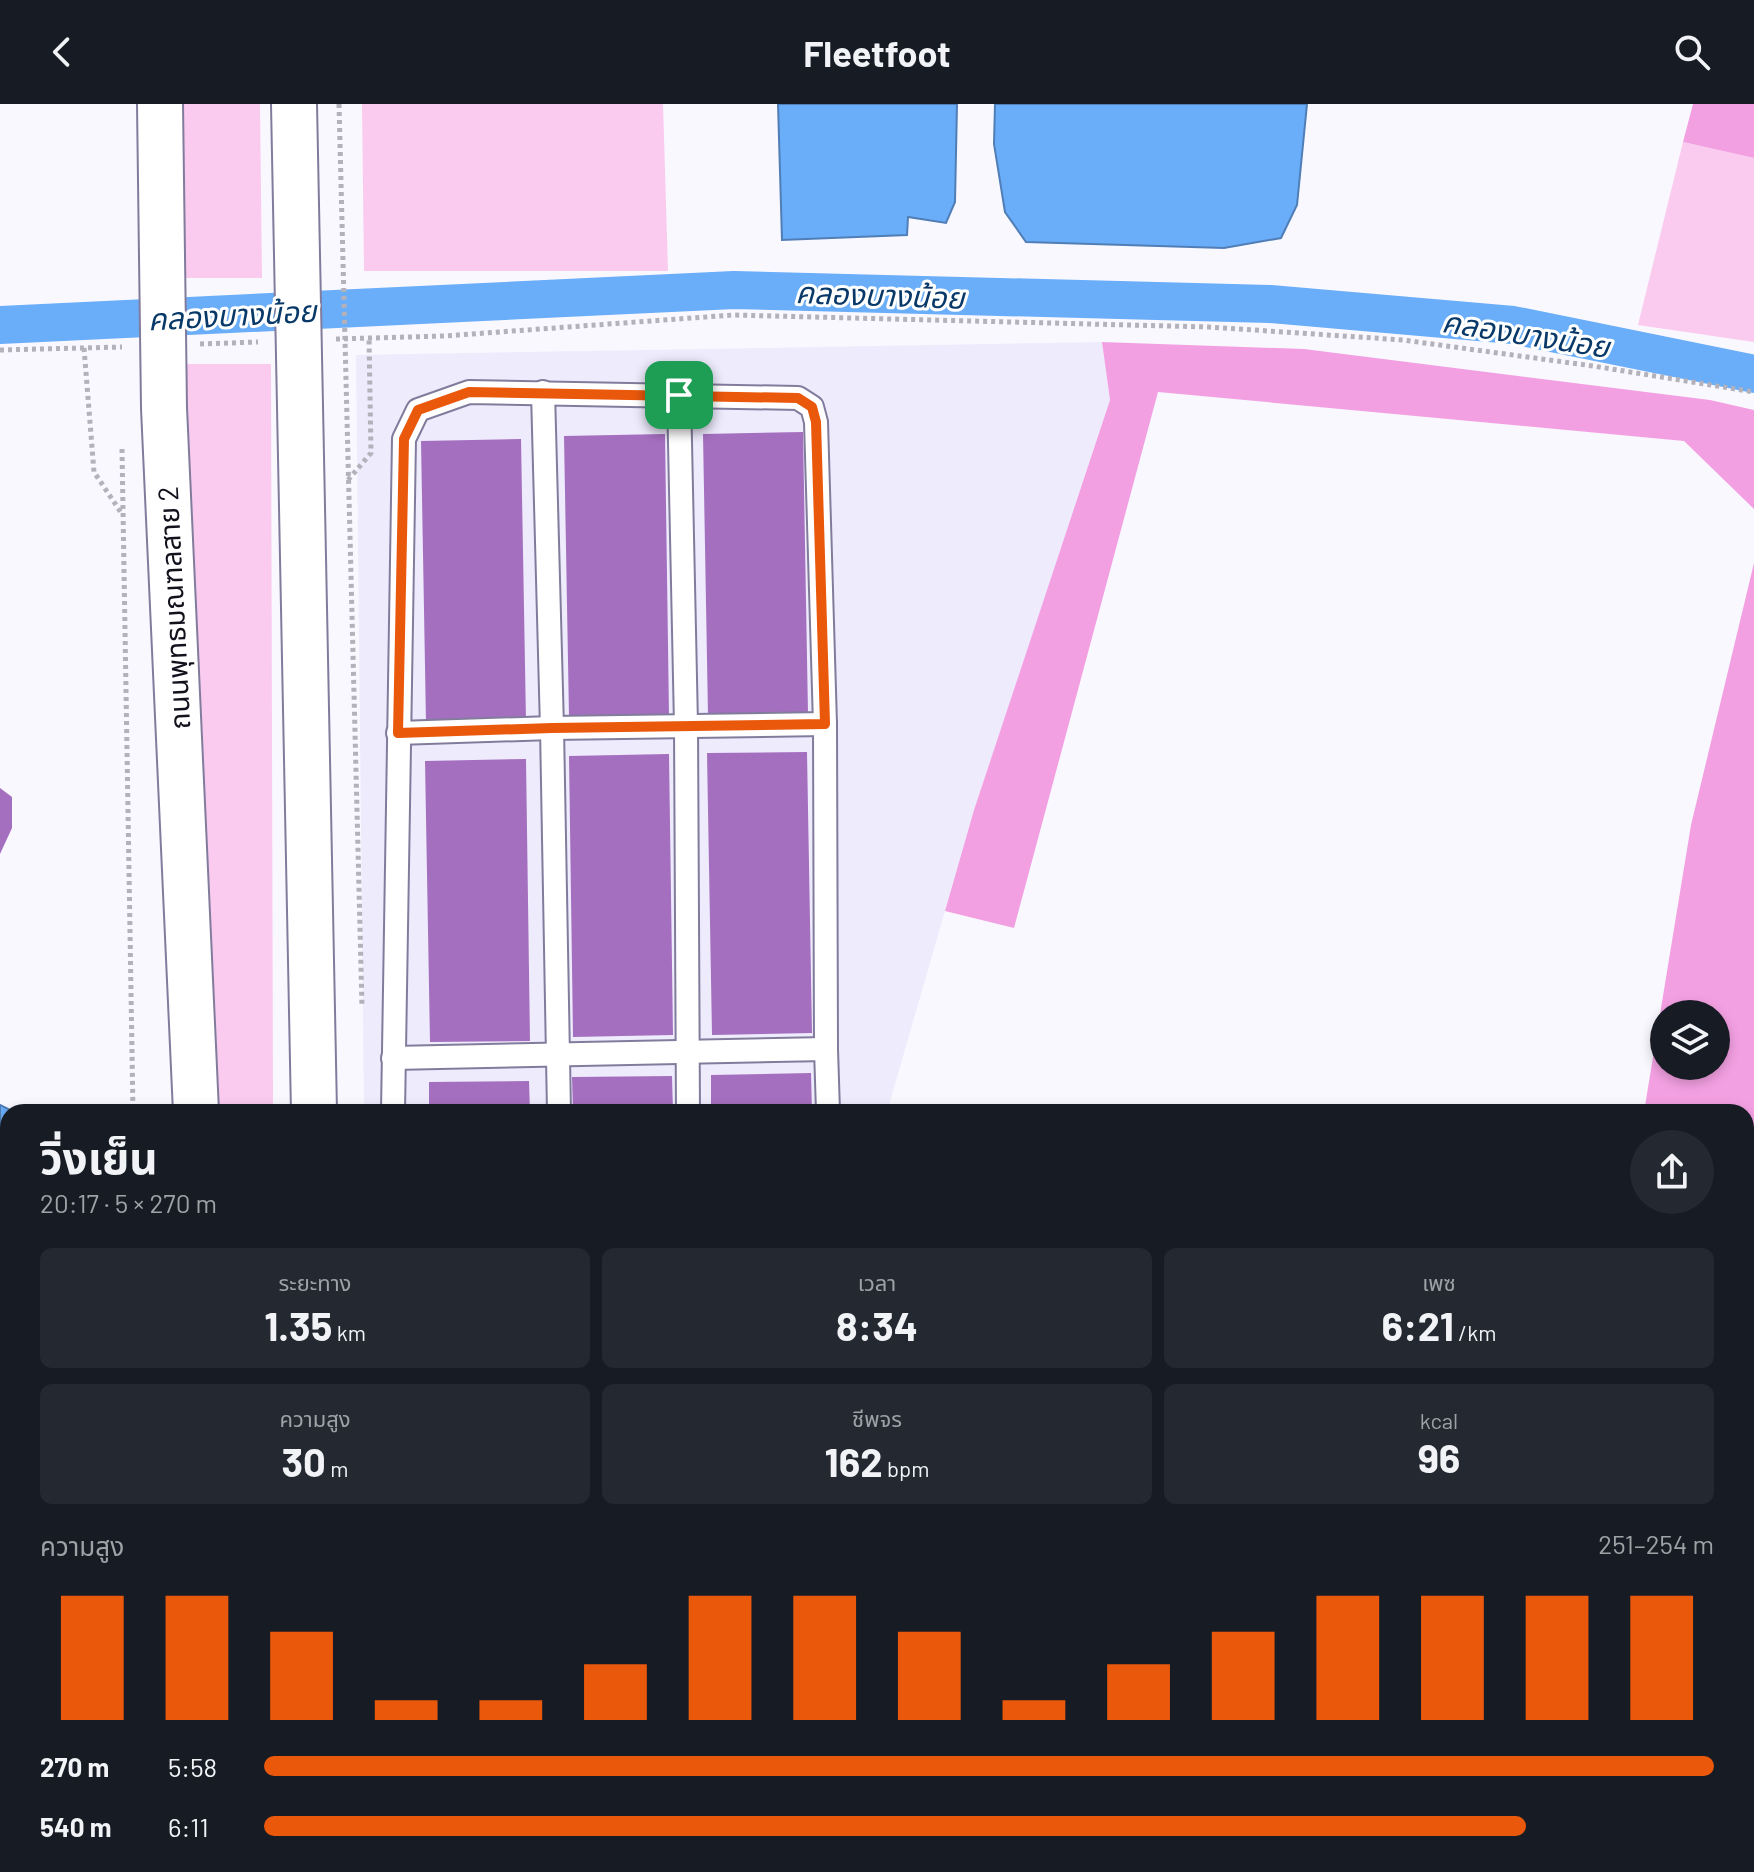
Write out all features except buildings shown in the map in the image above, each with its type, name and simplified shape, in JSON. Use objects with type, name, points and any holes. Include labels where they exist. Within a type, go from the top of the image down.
[{"type":"main road","name":"ถนนพุทธมณฑลสาย 2","points":[[160,104],[164,408],[196,1104]]},
{"type":"main road","points":[[294,104],[314,1104]]},
{"type":"lane","points":[[393,1104],[404,439],[418,410],[469,392],[543,392],[798,398],[812,407],[816,422],[825,724],[828,1104]]},
{"type":"lane","points":[[543,392],[559,1104]]},
{"type":"lane","points":[[679,395],[686,725],[688,1104]]},
{"type":"lane","points":[[398,733],[825,724]]},
{"type":"lane","points":[[393,1058],[826,1049]]},
{"type":"path","points":[[339,104],[362,1017]]},
{"type":"path","points":[[324,340],[444,336],[733,315],[1209,327],[1403,340],[1754,392]]},
{"type":"path","points":[[348,480],[371,453],[369,338]]},
{"type":"path","points":[[189,344],[264,342]]},
{"type":"path","points":[[0,350],[129,347]]},
{"type":"path","points":[[84,348],[94,472],[123,515]]},
{"type":"path","points":[[122,437],[133,1104]]},
{"type":"shaded area","points":[[177,104],[260,104],[262,278],[179,278]]},
{"type":"shaded area","points":[[362,104],[663,104],[668,271],[364,271]]},
{"type":"shaded area","points":[[1693,104],[1754,104],[1754,158],[1683,142]]},
{"type":"shaded area","points":[[1683,142],[1754,158],[1754,342],[1638,325]]},
{"type":"shaded area","points":[[1102,342],[1110,400],[974,810],[889,1104],[364,1104],[356,355]]},
{"type":"shaded area","points":[[1102,342],[1304,349],[1710,400],[1754,410],[1754,509],[1684,441],[1158,392],[1014,928],[945,911],[974,810],[1110,400]]},
{"type":"shaded area","points":[[185,364],[271,364],[273,1104],[217,1104]]},
{"type":"shaded area","points":[[1754,563],[1754,1104],[1645,1104],[1650,1075],[1650,1080],[1730,1080],[1730,1000],[1662,1000],[1691,825]]},
{"type":"water","points":[[778,104],[957,104],[955,202],[946,223],[908,217],[907,235],[782,240]]},
{"type":"water","points":[[995,104],[1307,104],[1297,205],[1281,238],[1224,248],[1026,242],[1005,212],[994,144]]},
{"type":"waterway","name":"คลองบางน้อย","points":[[0,325],[734,290],[1270,304],[1513,325],[1754,374]]},
{"type":"route","points":[[469,392],[679,395],[798,398],[812,407],[816,422],[825,724],[398,733],[404,439],[418,410],[469,392]]}]
